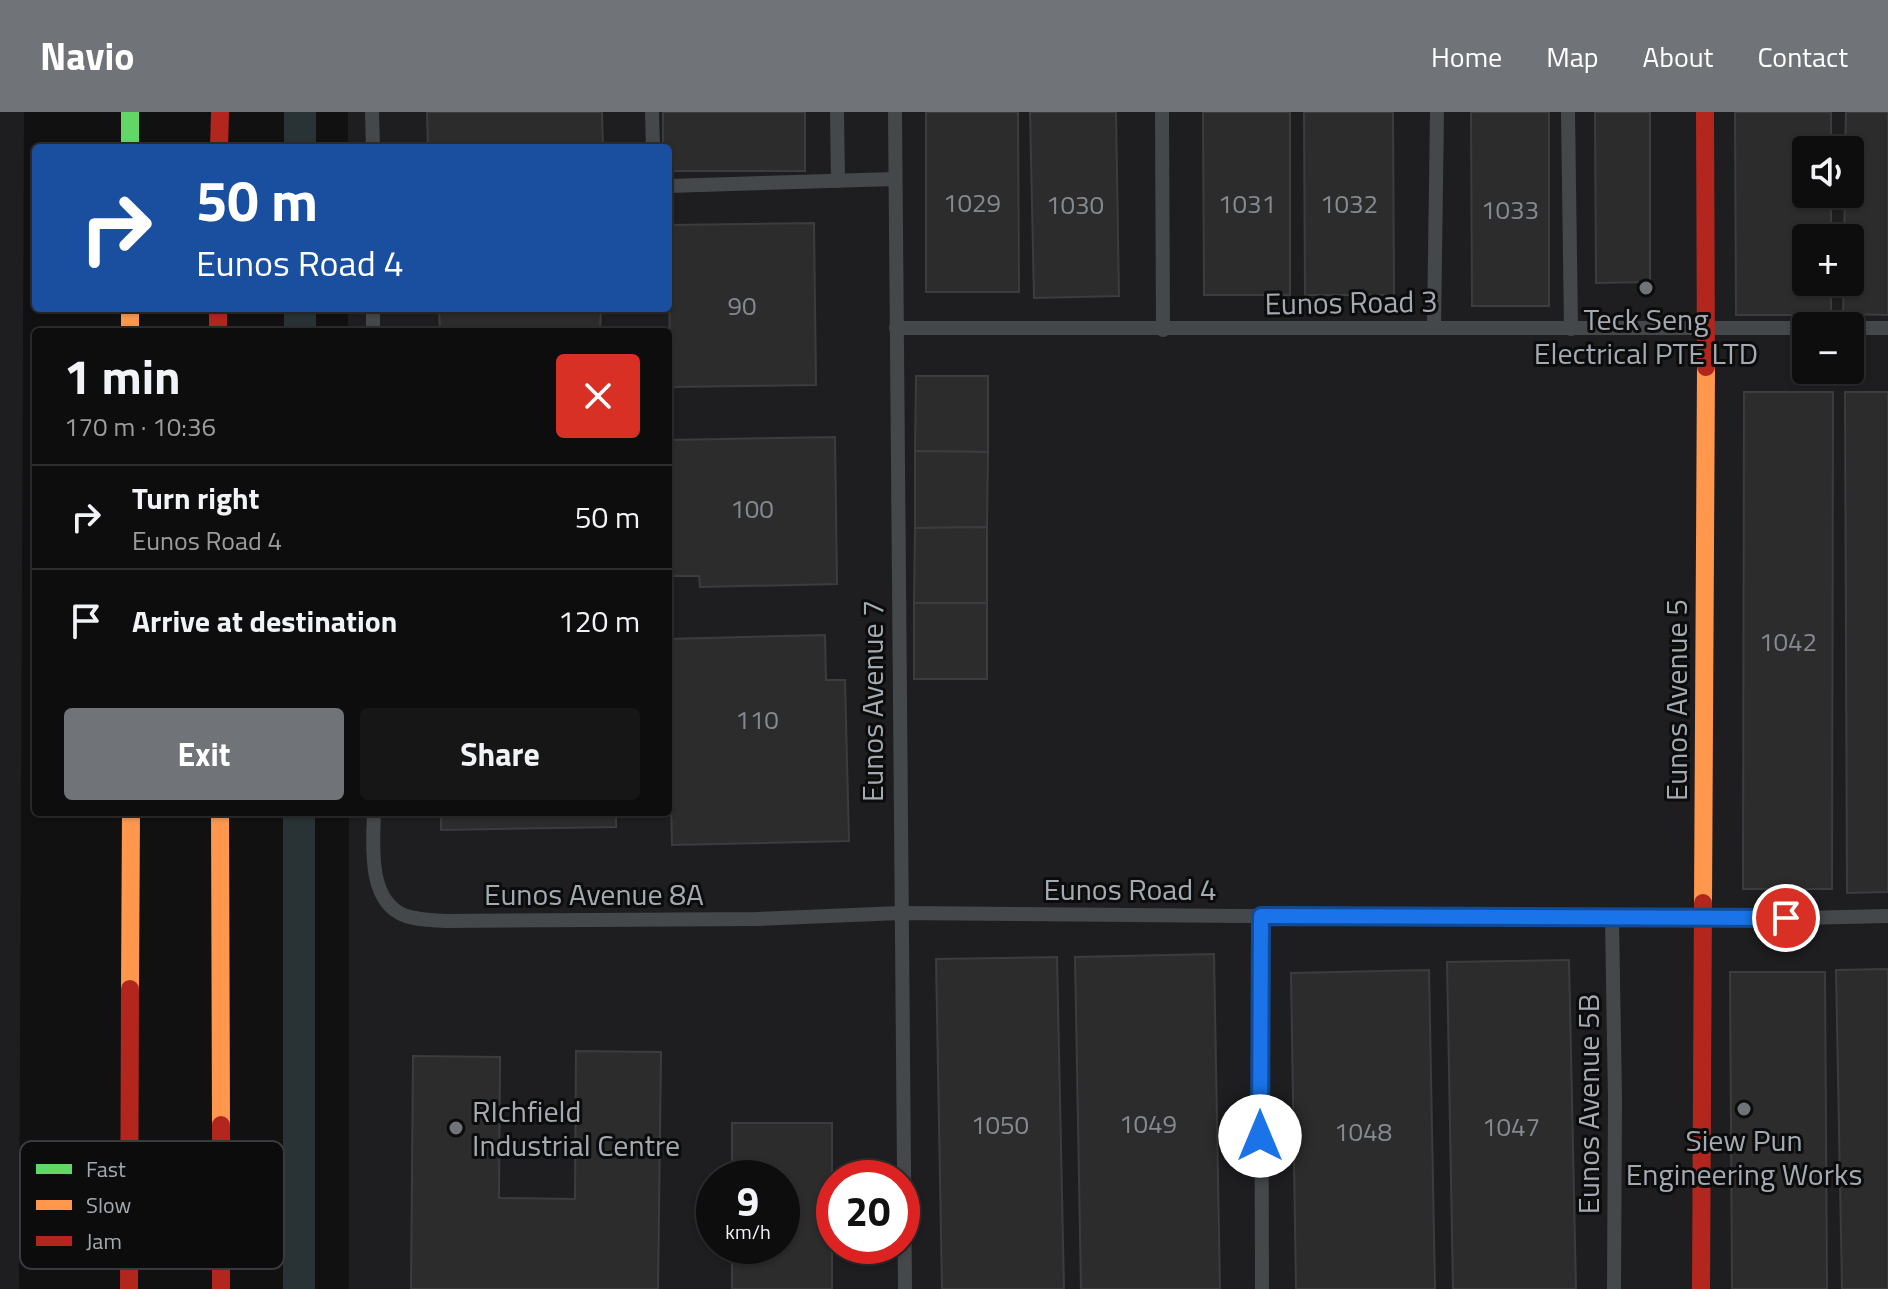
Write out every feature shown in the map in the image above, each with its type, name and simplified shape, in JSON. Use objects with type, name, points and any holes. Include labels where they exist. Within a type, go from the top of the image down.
[{"type":"main road","points":[[130,112],[130,144]]},
{"type":"main road","points":[[219,144],[220,112]]},
{"type":"main road","name":"Eunos Avenue 5","points":[[1701,1289],[1705,112]]},
{"type":"main road","points":[[130,1141],[131,816]]},
{"type":"main road","points":[[220,816],[221,1141]]},
{"type":"main road","points":[[129,1269],[129,1289]]},
{"type":"main road","points":[[221,1269],[221,1289]]},
{"type":"lane","points":[[372,112],[373,144]]},
{"type":"lane","points":[[652,112],[653,144]]},
{"type":"lane","points":[[837,112],[838,181]]},
{"type":"lane","name":"Eunos Avenue 7","points":[[895,112],[905,1289]]},
{"type":"lane","points":[[1162,112],[1163,330]]},
{"type":"lane","points":[[1434,326],[1437,112]]},
{"type":"lane","points":[[1568,112],[1571,329]]},
{"type":"lane","points":[[672,186],[895,179]]},
{"type":"lane","name":"Eunos Road 3","points":[[896,328],[1792,328]]},
{"type":"lane","points":[[1864,328],[1888,328]]},
{"type":"lane","name":"Eunos Avenue 8A","points":[[374,816],[377,883],[393,909],[407,916],[445,921],[900,913]]},
{"type":"lane","name":"Eunos Road 4","points":[[900,913],[1703,920],[1888,916]]},
{"type":"lane","points":[[1261,916],[1262,1289]]},
{"type":"lane","name":"Eunos Avenue 5B","points":[[1612,919],[1614,1289]]},
{"type":"shaded area","points":[[0,112],[24,112],[19,1289],[0,1289]]},
{"type":"shaded area","points":[[348,112],[1888,112],[1888,1289],[349,1289],[349,816],[672,816],[672,328],[348,328],[348,312],[672,312],[672,144],[348,144]]},
{"type":"building","points":[[427,112],[602,112],[603,144],[428,144]]},
{"type":"building","points":[[663,112],[805,112],[805,171],[672,171],[672,144],[663,144]]},
{"type":"building","points":[[926,112],[1018,112],[1019,292],[926,292]]},
{"type":"building","points":[[1030,112],[1116,112],[1119,296],[1034,298]]},
{"type":"building","points":[[1203,112],[1290,112],[1290,295],[1204,295]]},
{"type":"building","points":[[1304,112],[1393,112],[1394,295],[1305,295]]},
{"type":"building","points":[[1471,112],[1549,112],[1549,306],[1472,306]]},
{"type":"building","points":[[1595,112],[1650,112],[1650,282],[1596,283]]},
{"type":"building","points":[[1735,112],[1831,112],[1831,136],[1792,136],[1792,208],[1831,208],[1831,224],[1792,224],[1792,296],[1831,296],[1831,312],[1736,315]]},
{"type":"building","points":[[1846,112],[1888,112],[1888,315],[1843,312],[1844,296],[1864,296],[1864,224],[1844,224],[1845,208],[1864,208],[1864,136],[1845,136]]},
{"type":"building","points":[[814,223],[816,385],[672,387],[670,312],[672,312],[672,225]]},
{"type":"building","points":[[439,312],[601,312],[600,328],[440,328]]},
{"type":"building","points":[[916,376],[988,376],[988,452],[915,451]]},
{"type":"building","points":[[1744,392],[1833,392],[1832,889],[1743,889]]},
{"type":"building","points":[[1845,392],[1888,392],[1888,892],[1847,893]]},
{"type":"building","points":[[835,437],[837,584],[700,587],[699,576],[672,576],[672,440]]},
{"type":"building","points":[[915,451],[988,452],[987,527],[915,528]]},
{"type":"building","points":[[987,527],[987,603],[914,603],[915,528]]},
{"type":"building","points":[[914,603],[987,603],[987,679],[914,679]]},
{"type":"building","points":[[825,635],[826,680],[845,680],[849,841],[672,845],[672,639]]},
{"type":"building","points":[[441,816],[616,816],[616,827],[441,830]]},
{"type":"building","points":[[1214,954],[1220,1289],[1081,1289],[1075,957]]},
{"type":"building","points":[[1057,957],[1064,1289],[942,1289],[936,959]]},
{"type":"building","points":[[1569,960],[1576,1289],[1453,1289],[1447,962]]},
{"type":"building","points":[[1888,969],[1888,1289],[1842,1289],[1836,970]]},
{"type":"building","points":[[1429,970],[1435,1289],[1296,1289],[1291,973]]},
{"type":"building","points":[[1730,972],[1825,972],[1827,1289],[1732,1289]]},
{"type":"building","name":"RIchfield Industrial Centre","points":[[576,1051],[661,1052],[658,1289],[411,1289],[413,1056],[500,1057],[499,1198],[575,1199]]},
{"type":"building","points":[[732,1123],[832,1123],[832,1160],[816,1160],[816,1264],[832,1264],[832,1289],[732,1289],[732,1264],[800,1264],[800,1160],[732,1160]]},
{"type":"waterway","points":[[300,112],[300,144]]},
{"type":"waterway","points":[[300,312],[300,328]]},
{"type":"waterway","points":[[299,816],[299,1289]]},
{"type":"traffic: fast","points":[[130,112],[130,144]]},
{"type":"traffic: slow","points":[[130,312],[130,328]]},
{"type":"traffic: slow","points":[[1703,903],[1706,367]]},
{"type":"traffic: slow","points":[[130,989],[131,816]]},
{"type":"traffic: slow","points":[[220,816],[221,1125]]},
{"type":"traffic: jam","points":[[219,144],[220,112]]},
{"type":"traffic: jam","points":[[1705,112],[1706,367]]},
{"type":"traffic: jam","points":[[218,312],[218,328]]},
{"type":"traffic: jam","points":[[1701,1289],[1703,903]]},
{"type":"traffic: jam","points":[[129,1141],[130,989]]},
{"type":"traffic: jam","points":[[221,1125],[221,1141]]},
{"type":"traffic: jam","points":[[129,1269],[129,1289]]},
{"type":"traffic: jam","points":[[221,1269],[221,1289]]},
{"type":"place","name":"Teck Seng Electrical PTE LTD","points":[[1646,288]]},
{"type":"place","name":"Siew Pun Engineering Works","points":[[1744,1109]]},
{"type":"place","name":"RIchfield Industrial Centre","points":[[456,1128]]},
{"type":"route","points":[[1260,1136],[1261,916],[1786,918]]}]
